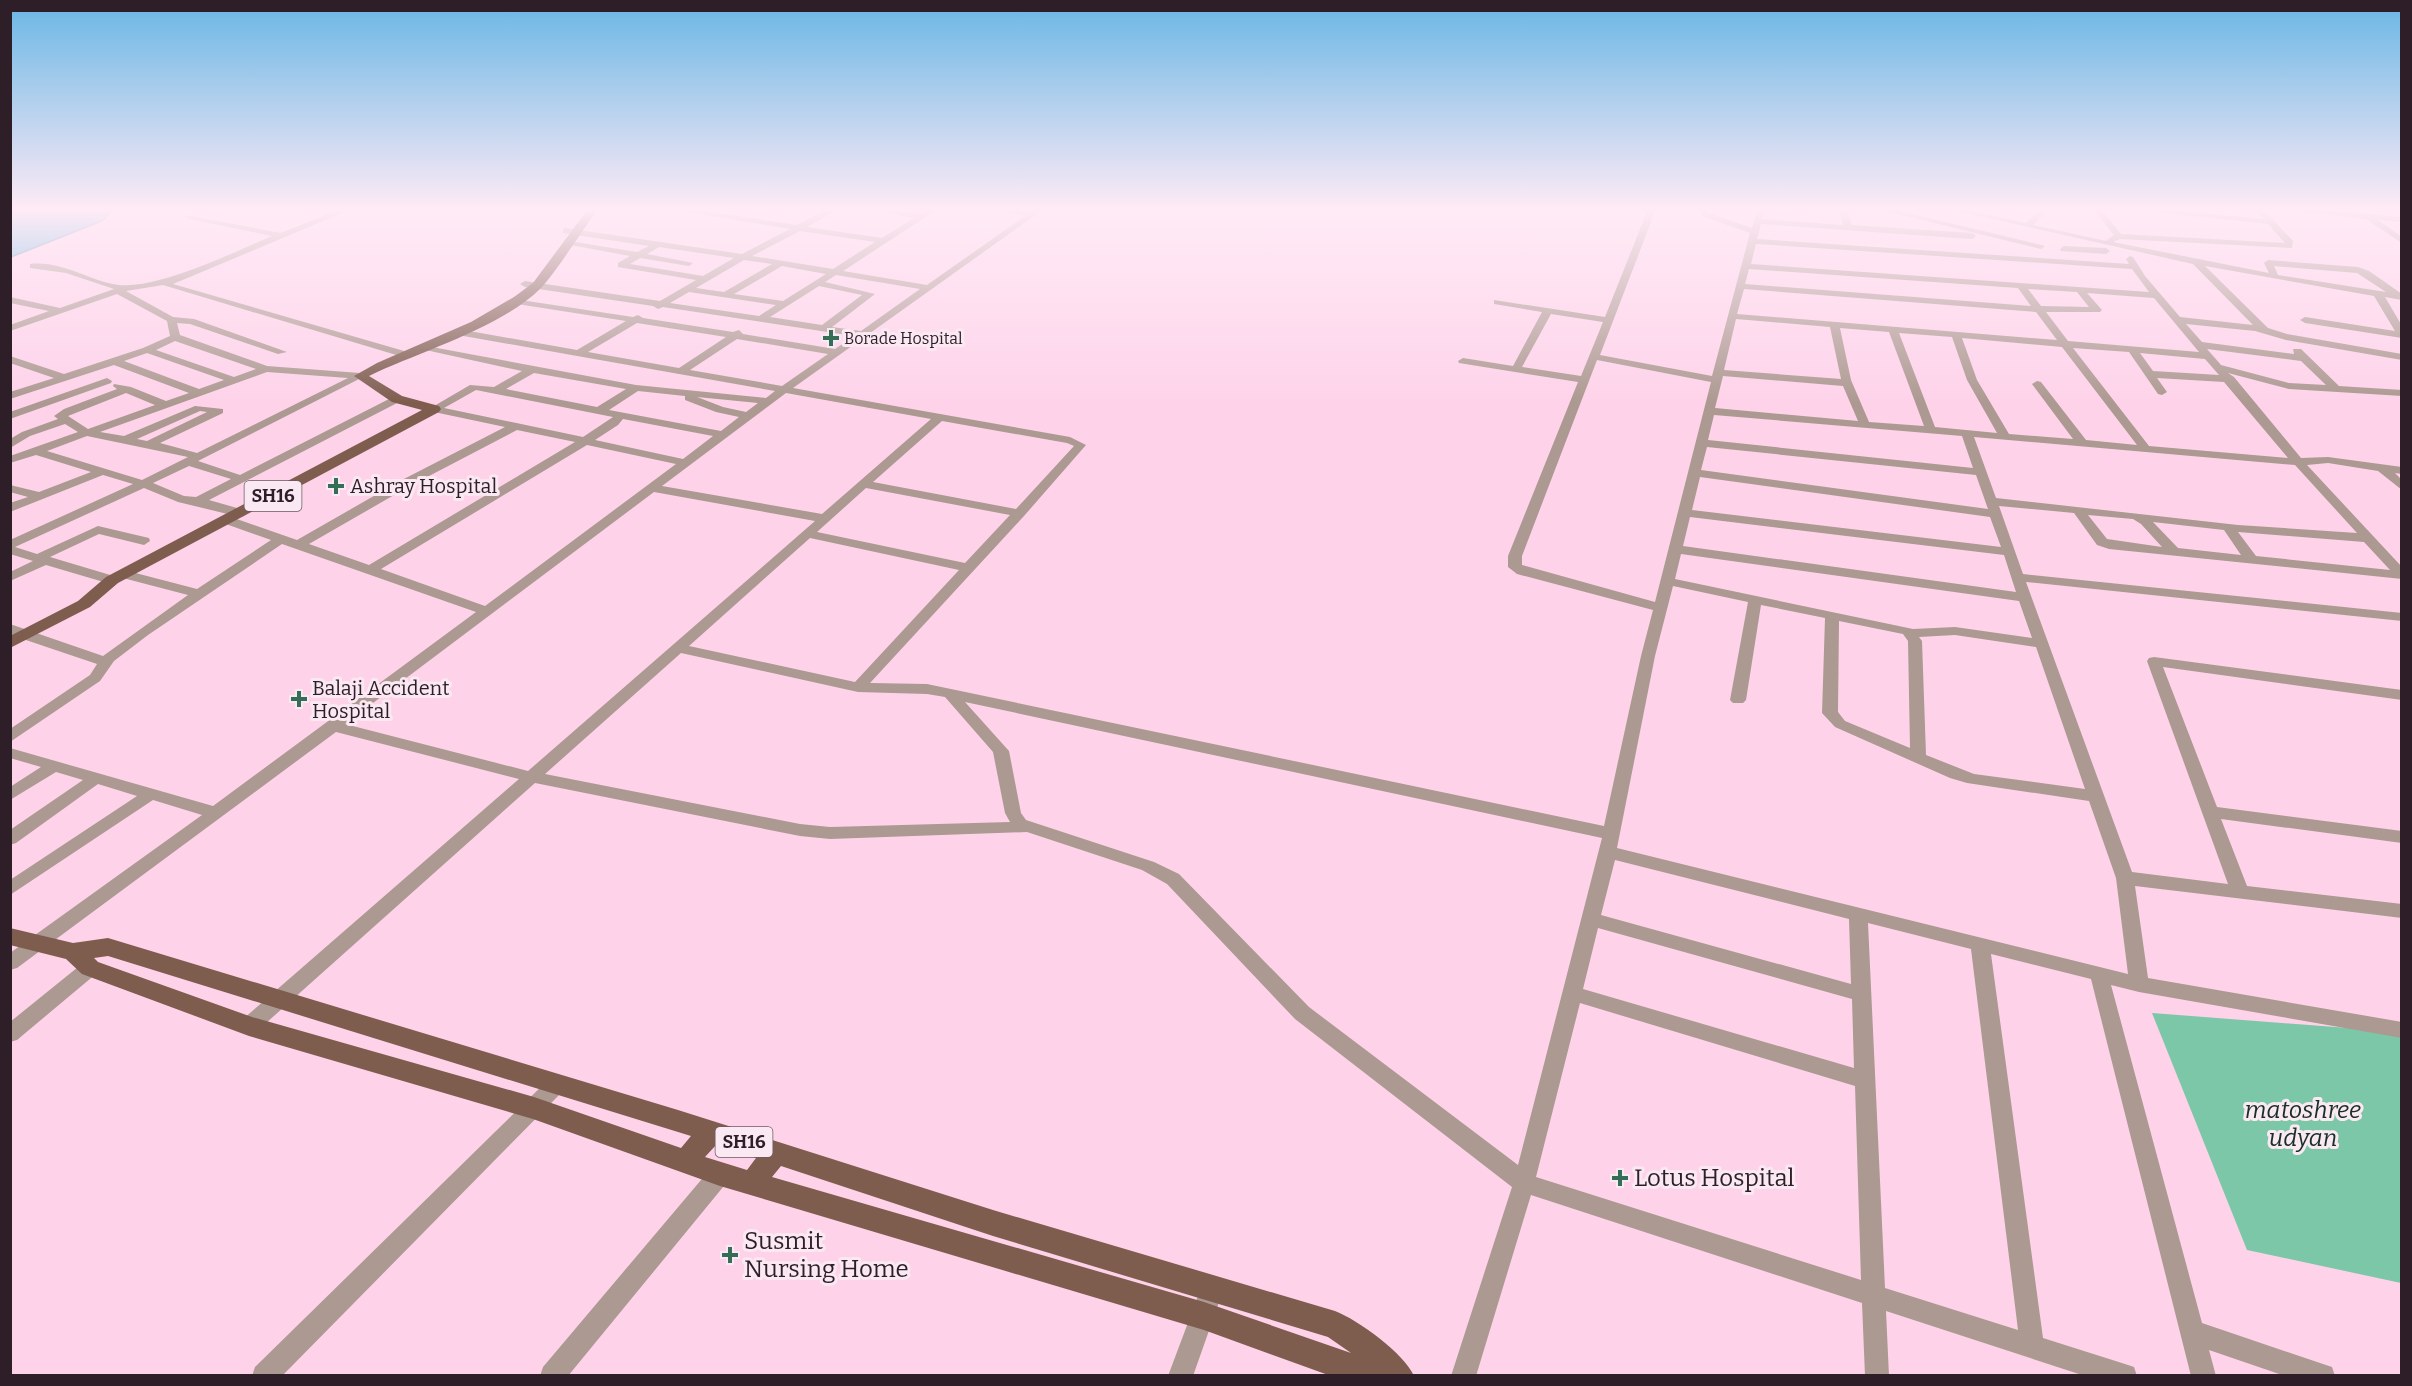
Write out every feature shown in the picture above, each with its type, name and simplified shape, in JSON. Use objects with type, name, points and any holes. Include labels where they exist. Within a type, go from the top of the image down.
[{"type":"main road","points":[[360,376],[500,303],[525,284],[533,274]]},
{"type":"main road","points":[[399,356],[458,332],[517,301],[537,285],[546,274]]},
{"type":"main road","points":[[360,376],[397,399],[434,409]]},
{"type":"main road","name":"SH16","points":[[10,643],[84,604],[118,577],[434,409]]},
{"type":"main road","name":"SH16","points":[[10,936],[42,943],[249,1026],[534,1108],[720,1174],[1204,1316],[1374,1376]]},
{"type":"main road","name":"SH16","points":[[81,960],[108,947],[557,1084],[993,1222],[1335,1325],[1352,1335],[1399,1376]]},
{"type":"main road","points":[[408,1071],[431,1046]]},
{"type":"main road","points":[[685,1162],[711,1132]]},
{"type":"main road","points":[[753,1183],[775,1153]]},
{"type":"street","points":[[76,274],[123,289],[171,320],[191,321],[282,352]]},
{"type":"street","points":[[10,328],[123,289],[168,282],[189,274]]},
{"type":"street","points":[[673,274],[705,279]]},
{"type":"street","points":[[579,353],[714,274]]},
{"type":"street","points":[[725,295],[762,274]]},
{"type":"street","points":[[680,372],[830,274]]},
{"type":"street","points":[[849,274],[929,288]]},
{"type":"street","points":[[10,963],[42,943],[768,401],[949,274]]},
{"type":"street","points":[[1627,274],[1515,556],[1515,567],[1522,572],[1660,608]]},
{"type":"street","points":[[1465,1375],[1524,1183],[1591,919],[1610,843],[1648,656],[1743,274]]},
{"type":"street","points":[[1856,274],[2156,295]]},
{"type":"street","points":[[2140,274],[2298,462],[2402,575]]},
{"type":"street","points":[[2208,274],[2264,330]]},
{"type":"street","points":[[2258,274],[2400,297]]},
{"type":"street","points":[[2323,274],[2339,287]]},
{"type":"street","points":[[2365,274],[2400,297]]},
{"type":"street","points":[[168,282],[167,285],[170,286],[399,356]]},
{"type":"street","points":[[525,284],[861,334]]},
{"type":"street","points":[[816,284],[870,294],[823,328]]},
{"type":"street","points":[[1740,285],[2037,309],[2097,310],[2079,289]]},
{"type":"street","points":[[2020,285],[2146,449]]},
{"type":"street","points":[[686,289],[785,304]]},
{"type":"street","points":[[2378,294],[2401,335]]},
{"type":"street","points":[[10,300],[61,310]]},
{"type":"street","points":[[517,301],[837,352]]},
{"type":"street","points":[[1497,302],[1608,320]]},
{"type":"street","points":[[10,312],[32,304]]},
{"type":"street","points":[[1516,369],[1548,310]]},
{"type":"street","points":[[1732,316],[2209,356]]},
{"type":"street","points":[[171,320],[175,336]]},
{"type":"street","points":[[2178,320],[2264,330],[2281,336],[2402,357]]},
{"type":"street","points":[[2306,320],[2401,335]]},
{"type":"street","points":[[1834,325],[1846,383],[1865,425]]},
{"type":"street","points":[[1893,330],[1931,431]]},
{"type":"street","points":[[458,332],[1070,440],[1080,445],[858,687]]},
{"type":"street","points":[[1956,335],[1972,380],[2005,437]]},
{"type":"street","points":[[10,396],[147,350],[175,336],[266,369]]},
{"type":"street","points":[[2281,336],[2336,389]]},
{"type":"street","points":[[2200,345],[2305,358]]},
{"type":"street","points":[[425,347],[532,370],[636,388],[768,401]]},
{"type":"street","points":[[147,350],[234,380]]},
{"type":"street","points":[[2132,350],[2162,392]]},
{"type":"street","points":[[1595,357],[1717,376],[1846,383]]},
{"type":"street","points":[[10,359],[64,378]]},
{"type":"street","points":[[114,361],[200,393]]},
{"type":"street","points":[[1464,361],[1585,380]]},
{"type":"street","points":[[2220,368],[2289,386],[2402,393]]},
{"type":"street","points":[[14,456],[36,451],[266,369],[291,369],[360,376]]},
{"type":"street","points":[[496,390],[532,370]]},
{"type":"street","points":[[83,371],[166,405]]},
{"type":"street","points":[[2149,374],[2230,380]]},
{"type":"street","points":[[10,545],[144,484],[360,376]]},
{"type":"street","points":[[10,416],[107,381]]},
{"type":"street","points":[[2037,384],[2082,444]]},
{"type":"street","points":[[434,409],[474,387],[724,435]]},
{"type":"street","points":[[599,411],[636,388]]},
{"type":"street","points":[[128,389],[60,416],[87,433],[149,444],[195,459],[242,479]]},
{"type":"street","points":[[672,392],[720,410],[749,416]]},
{"type":"street","points":[[198,501],[397,399]]},
{"type":"street","points":[[122,441],[199,408],[219,411],[149,444]]},
{"type":"street","points":[[434,409],[518,425],[686,464]]},
{"type":"street","points":[[1708,411],[2298,462],[2328,460],[2402,471]]},
{"type":"street","points":[[369,571],[585,441],[614,423],[621,415]]},
{"type":"street","points":[[249,1026],[940,417]]},
{"type":"street","points":[[10,445],[26,434],[66,420]]},
{"type":"street","points":[[297,546],[404,484],[518,425]]},
{"type":"street","points":[[1967,434],[2023,597],[2125,878],[2139,984]]},
{"type":"street","points":[[1701,443],[1980,472]]},
{"type":"street","points":[[36,451],[144,484],[182,499],[198,501],[279,540],[487,611]]},
{"type":"street","points":[[2382,468],[2402,487]]},
{"type":"street","points":[[10,508],[103,471]]},
{"type":"street","points":[[1694,473],[1992,508],[2078,510],[2233,527],[2368,538]]},
{"type":"street","points":[[863,484],[1020,513]]},
{"type":"street","points":[[10,488],[40,496]]},
{"type":"street","points":[[654,488],[826,519]]},
{"type":"street","points":[[2078,510],[2104,544],[2402,575]]},
{"type":"street","points":[[1685,513],[2008,552]]},
{"type":"street","points":[[2136,516],[2145,521],[2174,552]]},
{"type":"street","points":[[2233,527],[2230,528],[2230,532],[2252,560]]},
{"type":"street","points":[[10,577],[98,530],[144,541]]},
{"type":"street","points":[[807,534],[969,568]]},
{"type":"street","points":[[10,737],[94,678],[106,662],[143,632],[279,540]]},
{"type":"street","points":[[1675,549],[2023,597]]},
{"type":"street","points":[[10,550],[118,577],[199,594]]},
{"type":"street","points":[[2016,576],[2402,617]]},
{"type":"street","points":[[1667,581],[1899,628],[1910,633],[1955,631],[2040,643]]},
{"type":"street","points":[[1738,700],[1755,599]]},
{"type":"street","points":[[1832,615],[1830,708],[1833,719],[1840,724],[1918,759],[1973,779],[2095,796]]},
{"type":"street","points":[[10,628],[106,662]]},
{"type":"street","points":[[1910,633],[1915,641],[1918,759]]},
{"type":"street","points":[[678,648],[858,687],[927,689],[950,694],[1610,843],[1858,914],[2139,984],[2402,1030]]},
{"type":"street","points":[[2240,892],[2154,661],[2402,695]]},
{"type":"street","points":[[950,694],[1001,751],[1013,813],[1015,819],[1025,827]]},
{"type":"street","points":[[333,726],[532,777],[815,832],[1025,827],[1149,866],[1173,879],[1302,1013],[1524,1183],[2125,1376]]},
{"type":"street","points":[[10,753],[216,813]]},
{"type":"street","points":[[10,795],[54,766]]},
{"type":"street","points":[[10,839],[96,778]]},
{"type":"street","points":[[10,889],[151,794]]},
{"type":"street","points":[[2210,812],[2402,837]]},
{"type":"street","points":[[2125,878],[2402,911]]},
{"type":"street","points":[[1858,914],[1877,1376]]},
{"type":"street","points":[[1591,919],[1861,994]]},
{"type":"street","points":[[1980,944],[2032,1347]]},
{"type":"street","points":[[10,1034],[81,960]]},
{"type":"street","points":[[2099,974],[2204,1376]]},
{"type":"street","points":[[1572,993],[1865,1080]]},
{"type":"street","points":[[264,1376],[557,1084]]},
{"type":"street","points":[[552,1376],[720,1174]]},
{"type":"street","points":[[1180,1376],[1204,1316],[1212,1288]]},
{"type":"street","points":[[2192,1332],[2323,1376]]},
{"type":"green space","name":"matoshree udyan","points":[[2152,1013],[2401,1032],[2401,1283],[2247,1250]]},
{"type":"place","name":"Borade Hospital","points":[[831,338]]},
{"type":"place","name":"Ashray Hospital","points":[[336,486]]},
{"type":"place","name":"Balaji Accident Hospital","points":[[299,699]]},
{"type":"place","name":"Lotus Hospital","points":[[1620,1178]]},
{"type":"place","name":"Susmit Nursing Home","points":[[730,1255]]}]
